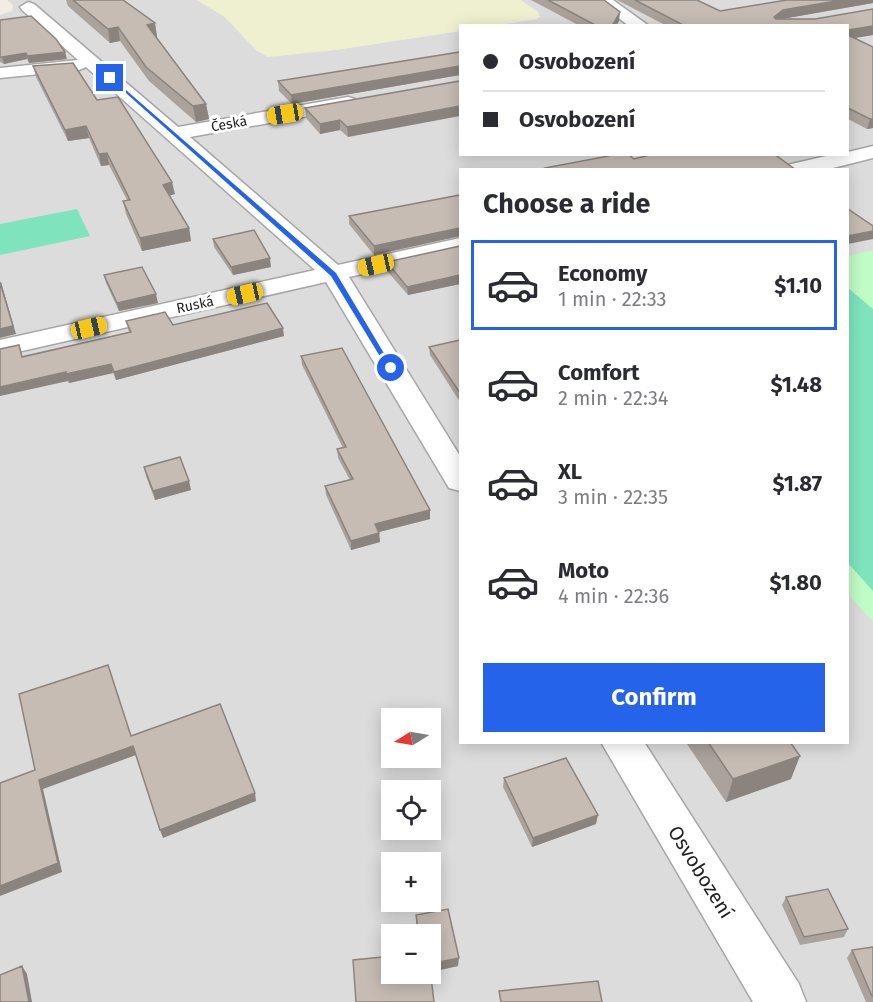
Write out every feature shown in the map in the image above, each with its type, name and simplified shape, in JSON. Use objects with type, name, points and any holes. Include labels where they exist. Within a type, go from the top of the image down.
[{"type":"street","points":[[603,0],[638,24]]},
{"type":"street","points":[[28,7],[334,274],[459,479]]},
{"type":"street","points":[[0,74],[93,64]]},
{"type":"street","name":"Česká","points":[[175,134],[369,99]]},
{"type":"street","points":[[849,155],[873,152]]},
{"type":"street","points":[[802,168],[843,156],[873,175]]},
{"type":"street","name":"Ruská","points":[[0,348],[459,245]]},
{"type":"street","name":"Osvobození","points":[[622,744],[781,1002]]},
{"type":"shaded area","points":[[7,0],[197,0],[225,17],[257,51],[335,50],[459,31],[459,156],[849,156],[849,24],[504,24],[537,19],[539,13],[521,0],[873,0],[873,1002],[0,1002],[0,15],[12,11],[13,5]]},
{"type":"green space","points":[[197,0],[521,0],[541,17],[503,24],[459,24],[459,31],[335,50],[268,57],[257,51],[225,17]]},
{"type":"green space","points":[[77,209],[90,236],[0,255],[0,224]]},
{"type":"green space","points":[[873,250],[873,622],[849,595],[849,256]]},
{"type":"green space","points":[[849,289],[873,309],[873,591],[849,564]]},
{"type":"building","points":[[73,0],[123,0],[155,23],[147,25],[206,104],[193,106],[146,67],[118,27],[108,29]]},
{"type":"building","points":[[548,0],[604,0],[620,12],[613,24],[593,24]]},
{"type":"building","points":[[635,0],[697,0],[720,11],[787,0],[842,0],[783,10],[774,17],[776,19],[815,19],[873,9],[873,26],[849,30],[849,24],[681,24]]},
{"type":"building","points":[[31,16],[56,39],[65,52],[27,56],[26,53],[0,57],[0,20]]},
{"type":"building","points":[[849,35],[873,47],[873,119],[849,108]]},
{"type":"building","points":[[459,52],[459,66],[291,95],[278,81]]},
{"type":"building","points":[[73,63],[97,100],[118,97],[172,182],[163,185],[189,228],[140,238],[123,201],[130,200],[107,153],[99,154],[86,126],[65,130],[33,66]]},
{"type":"building","points":[[459,81],[459,106],[347,127],[340,120],[320,124],[305,108]]},
{"type":"building","points":[[609,156],[630,156],[634,159],[646,156],[777,156],[793,168],[545,168]]},
{"type":"building","points":[[459,195],[459,228],[374,246],[349,216]]},
{"type":"building","points":[[849,210],[873,226],[873,231],[849,236]]},
{"type":"building","points":[[254,230],[270,258],[231,267],[213,239]]},
{"type":"building","points":[[459,246],[459,275],[407,287],[387,262]]},
{"type":"building","points":[[142,267],[156,294],[117,303],[104,275]]},
{"type":"building","points":[[0,282],[13,326],[0,329]]},
{"type":"building","points":[[267,303],[283,328],[114,372],[111,364],[0,387],[0,349],[19,345],[22,357],[131,332],[126,321],[165,312],[173,325]]},
{"type":"building","points":[[459,340],[459,392],[429,347]]},
{"type":"building","points":[[342,348],[430,510],[375,524],[379,533],[351,541],[325,486],[353,479],[337,449],[346,447],[301,356]]},
{"type":"building","points":[[180,457],[189,481],[153,491],[144,467]]},
{"type":"building","points":[[108,665],[131,736],[220,704],[255,793],[160,830],[133,746],[39,780],[58,863],[0,886],[0,783],[35,770],[19,694]]},
{"type":"building","points":[[709,744],[791,744],[800,756],[733,779]]},
{"type":"building","points":[[566,758],[598,815],[533,838],[504,778]]},
{"type":"building","points":[[828,889],[848,929],[804,937],[786,897]]},
{"type":"building","points":[[448,909],[459,958],[441,962],[441,924],[417,924],[416,915]]},
{"type":"building","points":[[873,947],[873,996],[872,996],[852,950]]},
{"type":"building","points":[[381,957],[381,984],[432,984],[434,1002],[356,1002],[353,960]]},
{"type":"building","points":[[22,966],[29,1002],[0,1002],[0,975]]},
{"type":"building","points":[[598,981],[602,1002],[501,1002],[499,991]]},
{"type":"route","points":[[110,78],[334,274],[391,368]]}]
